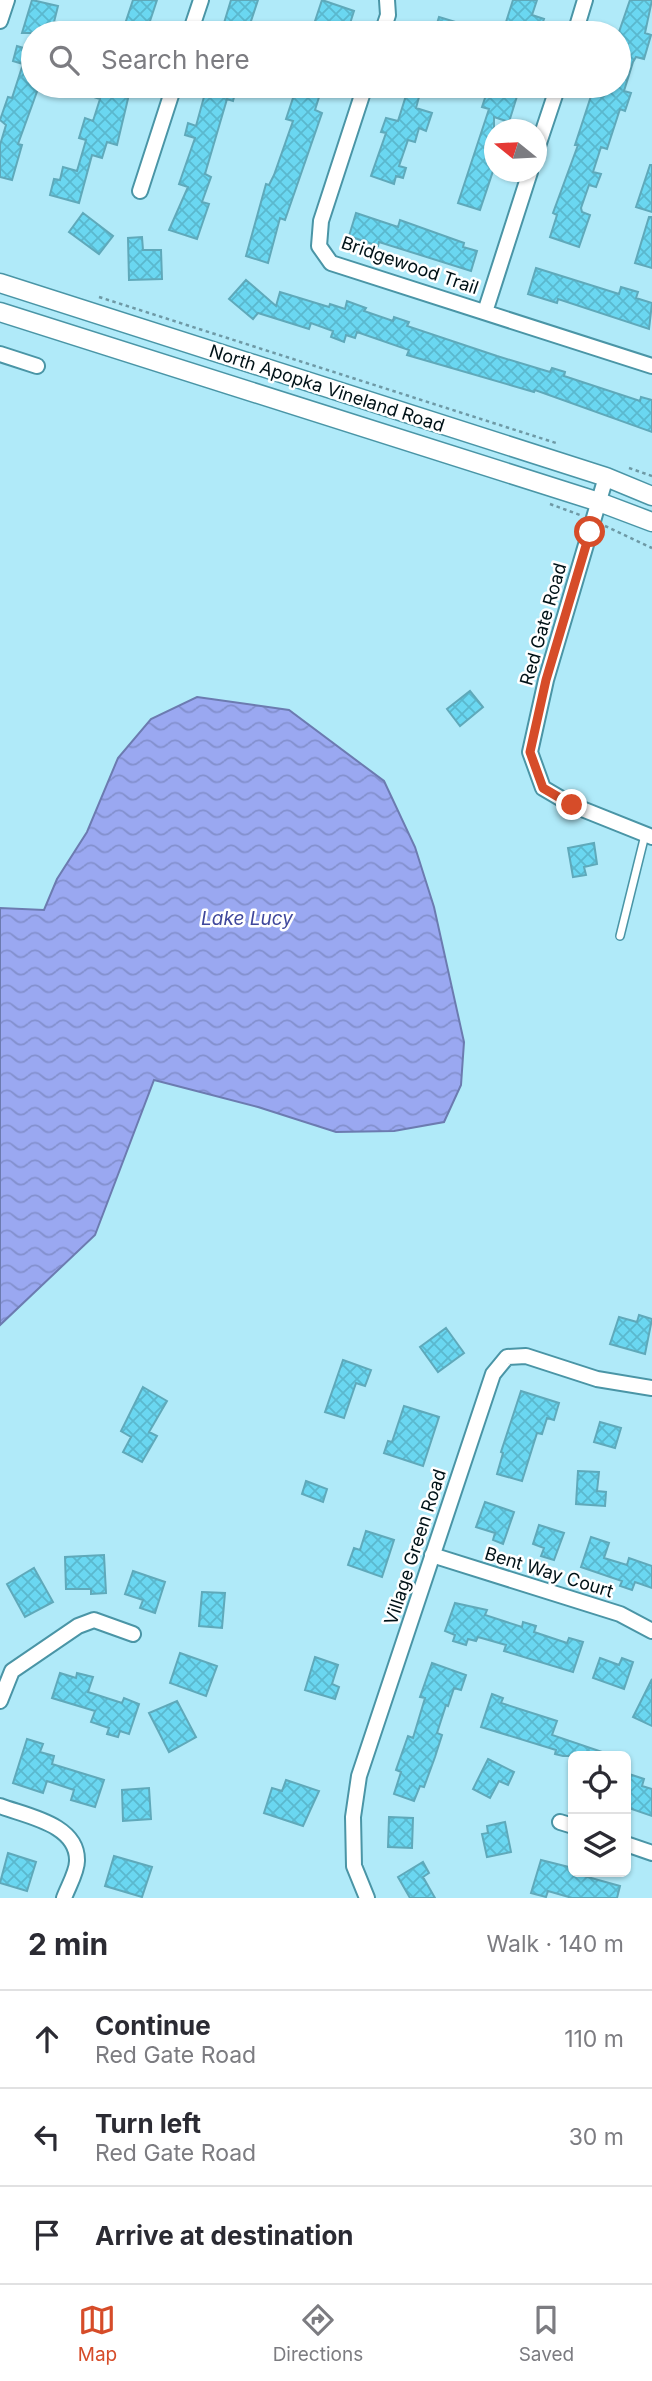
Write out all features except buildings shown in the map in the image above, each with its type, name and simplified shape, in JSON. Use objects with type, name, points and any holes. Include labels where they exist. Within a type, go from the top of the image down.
[{"type":"street","points":[[0,20],[7,0]]},
{"type":"street","points":[[194,21],[201,0]]},
{"type":"street","points":[[386,21],[387,0]]},
{"type":"street","points":[[579,21],[585,0]]},
{"type":"street","points":[[140,191],[170,98]]},
{"type":"street","name":"Bridgewood Trail","points":[[361,98],[321,221],[319,246],[331,262],[652,366]]},
{"type":"street","points":[[547,121],[554,98]]},
{"type":"street","points":[[485,312],[527,182]]},
{"type":"street","name":"North Apopka Vineland Road","points":[[0,283],[606,477],[652,496]]},
{"type":"street","name":"North Apopka Vineland Road","points":[[0,312],[599,502],[652,522]]},
{"type":"street","points":[[0,354],[37,366]]},
{"type":"street","name":"Red Gate Road","points":[[606,477],[546,680],[530,752],[543,788],[572,805],[649,836]]},
{"type":"street","name":"Village Green Road","points":[[367,1898],[354,1866],[352,1817],[359,1776],[493,1374],[507,1357],[526,1356],[597,1379],[652,1388]]},
{"type":"street","name":"Bent Way Court","points":[[432,1555],[620,1614],[652,1631]]},
{"type":"street","points":[[1,1693],[12,1671],[78,1626],[94,1620],[133,1634]]},
{"type":"street","points":[[0,1807],[55,1826],[70,1838],[78,1861],[64,1898]]},
{"type":"street","points":[[631,1846],[652,1853]]},
{"type":"lane","points":[[620,936],[649,836]]},
{"type":"path","points":[[93,295],[566,447]]},
{"type":"path","points":[[628,468],[652,477]]},
{"type":"water","name":"Lake Lucy","points":[[197,697],[289,710],[384,781],[415,847],[434,907],[464,1042],[461,1085],[444,1122],[394,1131],[336,1132],[258,1107],[154,1080],[95,1235],[0,1325],[0,908],[44,910],[57,879],[87,832],[118,758],[151,719]]},
{"type":"route","points":[[572,805],[543,788],[530,752],[546,680],[590,532]]}]
